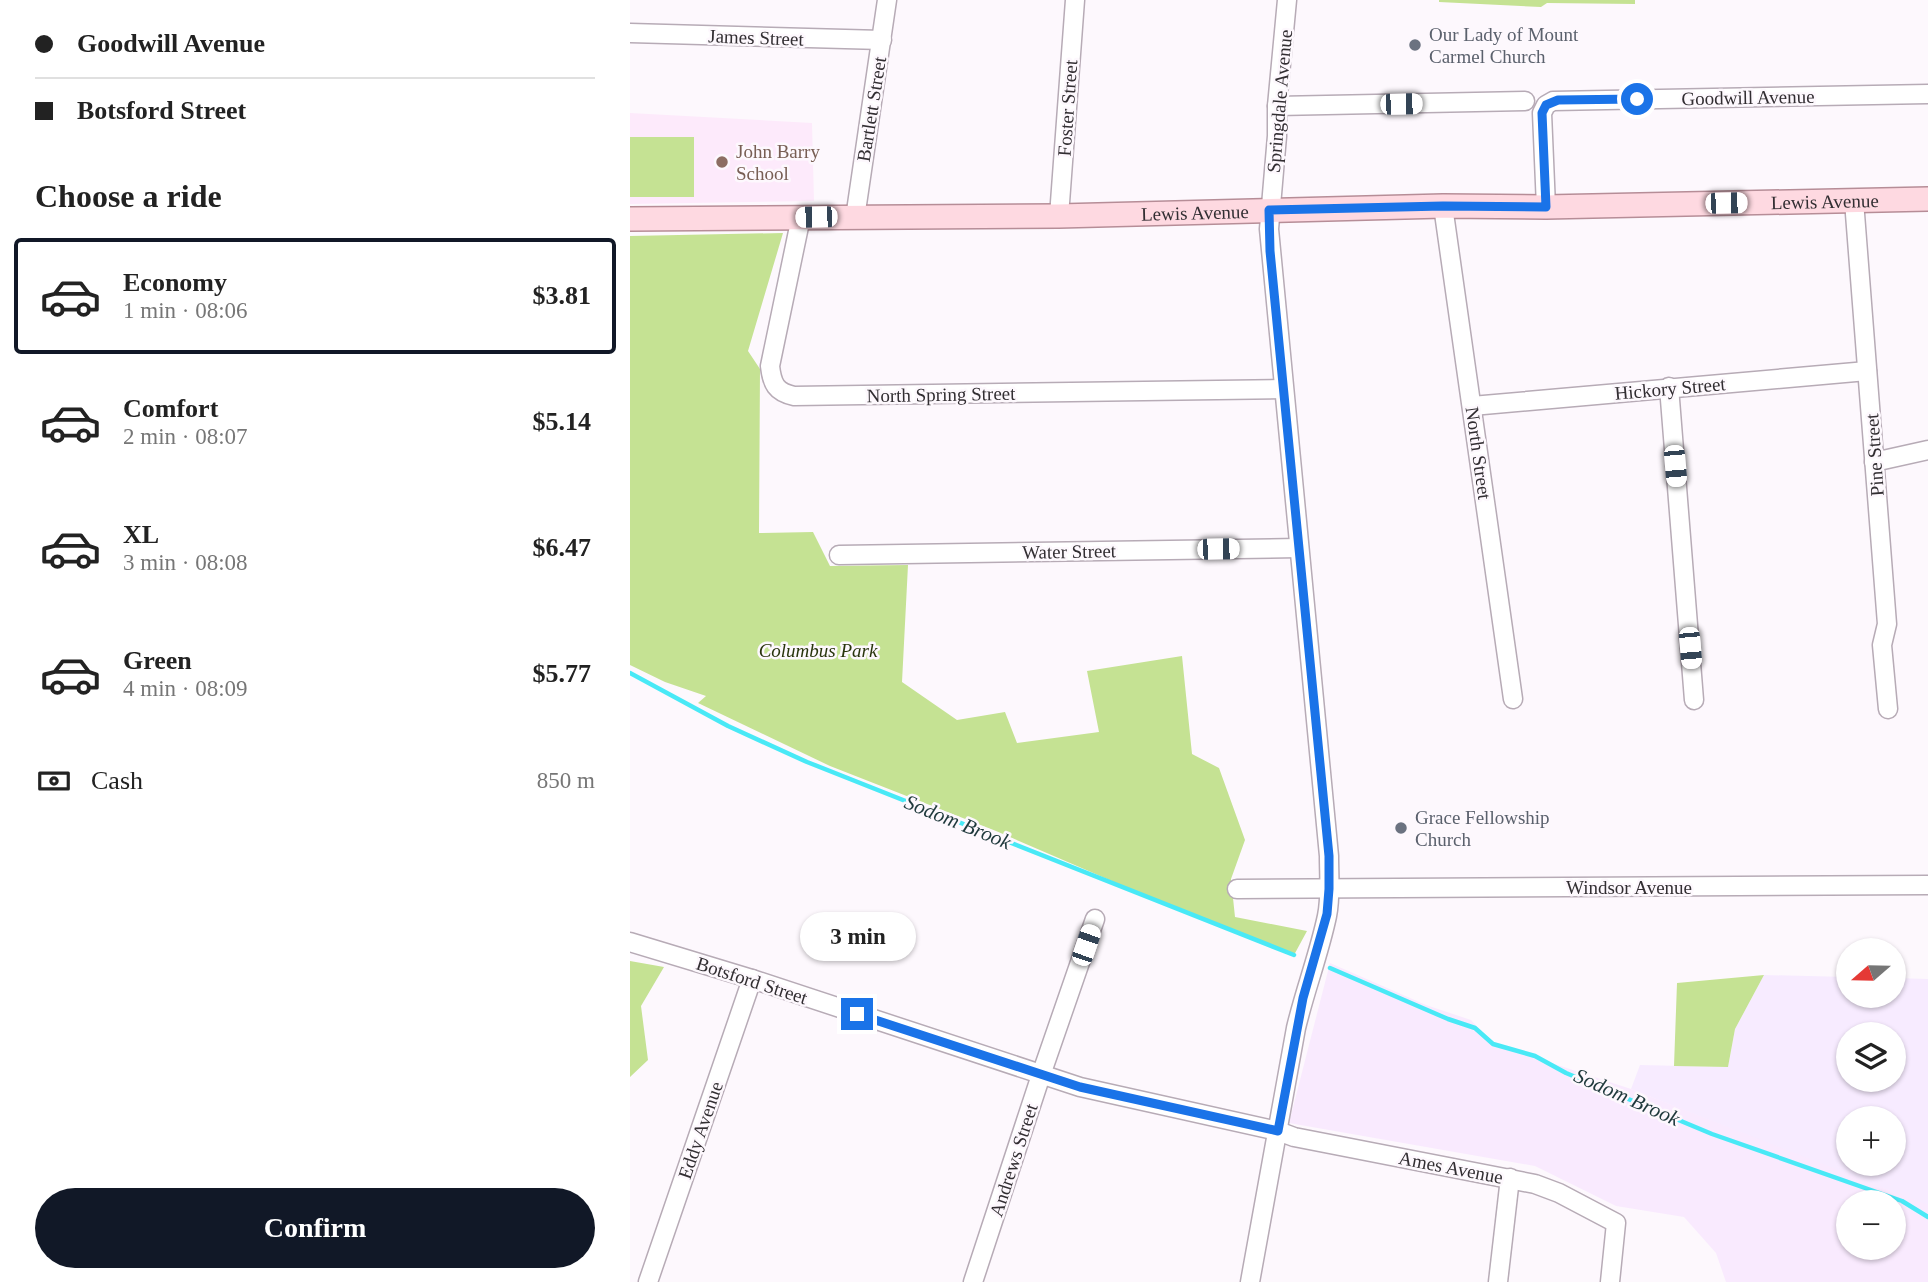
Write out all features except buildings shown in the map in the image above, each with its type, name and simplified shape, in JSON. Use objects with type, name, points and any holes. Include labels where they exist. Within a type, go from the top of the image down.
[{"type":"main road","name":"Lewis Avenue","points":[[630,219],[1059,216],[1443,206],[1546,207],[1928,200]]},
{"type":"street","name":"Bartlett Street","points":[[855,218],[887,0]]},
{"type":"street","name":"Foster Street","points":[[1059,216],[1075,0]]},
{"type":"street","name":"Springdale Avenue","points":[[1250,1282],[1298,1018],[1327,914],[1329,889],[1328,844],[1270,251],[1269,210],[1287,0]]},
{"type":"street","name":"James Street","points":[[630,33],[882,40]]},
{"type":"street","name":"Goodwill Avenue","points":[[1546,207],[1542,113],[1550,102],[1928,94]]},
{"type":"street","points":[[1277,106],[1525,101]]},
{"type":"street","name":"Pine Street","points":[[1854,201],[1887,624],[1882,645],[1888,709]]},
{"type":"street","name":"North Street","points":[[1443,206],[1513,699]]},
{"type":"street","name":"North Spring Street","points":[[801,217],[770,366],[775,387],[783,394],[794,396],[1283,389]]},
{"type":"street","name":"Hickory Street","points":[[1472,406],[1867,370]]},
{"type":"street","points":[[1669,387],[1694,700]]},
{"type":"street","points":[[1874,462],[1928,450]]},
{"type":"street","name":"Water Street","points":[[839,555],[1299,548]]},
{"type":"street","name":"Windsor Avenue","points":[[1237,890],[1928,885]]},
{"type":"street","name":"Andrews Street","points":[[973,1282],[1095,919]]},
{"type":"street","name":"Botsford Street","points":[[630,942],[752,979],[1080,1087],[1278,1131]]},
{"type":"street","name":"Eddy Avenue","points":[[648,1282],[752,979]]},
{"type":"street","name":"Ames Avenue","points":[[1278,1131],[1294,1137],[1510,1178],[1559,1193],[1616,1223],[1610,1282]]},
{"type":"street","points":[[1498,1282],[1510,1178]]},
{"type":"shaded area","name":"John Barry School","points":[[630,113],[812,123],[814,201],[630,204]]},
{"type":"shaded area","points":[[1330,963],[1426,1005],[1471,1020],[1493,1044],[1631,1089],[1836,1169],[1836,1176],[1854,1176],[1890,1190],[1836,1190],[1836,1260],[1906,1260],[1906,1196],[1928,1205],[1928,1282],[1726,1282],[1716,1253],[1684,1217],[1616,1206],[1535,1166],[1289,1123]]},
{"type":"shaded area","points":[[1764,975],[1836,977],[1836,1008],[1906,1008],[1906,978],[1928,979],[1928,1207],[1906,1198],[1906,1190],[1885,1190],[1850,1176],[1906,1176],[1906,1106],[1836,1106],[1836,1170],[1631,1089],[1640,1065],[1728,1067],[1735,1029]]},
{"type":"green space","points":[[1439,0],[1635,0],[1635,4],[1547,3],[1541,7]]},
{"type":"green space","points":[[630,137],[694,137],[694,197],[630,197]]},
{"type":"green space","name":"Columbus Park","points":[[783,233],[748,351],[760,369],[759,533],[813,532],[830,566],[908,565],[902,682],[957,720],[1005,712],[1017,743],[1099,732],[1087,671],[1182,656],[1192,754],[1219,768],[1245,840],[1231,879],[1235,917],[1307,931],[1294,955],[1156,900],[996,831],[830,766],[698,703],[706,696],[665,682],[630,665],[630,236]]},
{"type":"green space","points":[[630,961],[664,967],[641,1006],[648,1060],[630,1077]]},
{"type":"green space","points":[[1764,975],[1735,1029],[1728,1067],[1674,1066],[1677,983]]},
{"type":"waterway","name":"Sodom Brook","points":[[630,673],[728,726],[807,762],[1294,955]]},
{"type":"waterway","name":"Sodom Brook","points":[[1330,968],[1475,1028],[1493,1044],[1535,1056],[1566,1073],[1712,1134],[1902,1201],[1928,1217]]},
{"type":"place","name":"Our Lady of Mount Carmel Church","points":[[1415,45]]},
{"type":"place","name":"John Barry School","points":[[722,162]]},
{"type":"place","name":"Grace Fellowship Church","points":[[1401,828]]},
{"type":"route","points":[[857,1014],[1080,1087],[1278,1131],[1303,998],[1327,914],[1329,856],[1270,251],[1269,210],[1443,206],[1546,207],[1542,113],[1546,105],[1558,100],[1637,99]]}]
